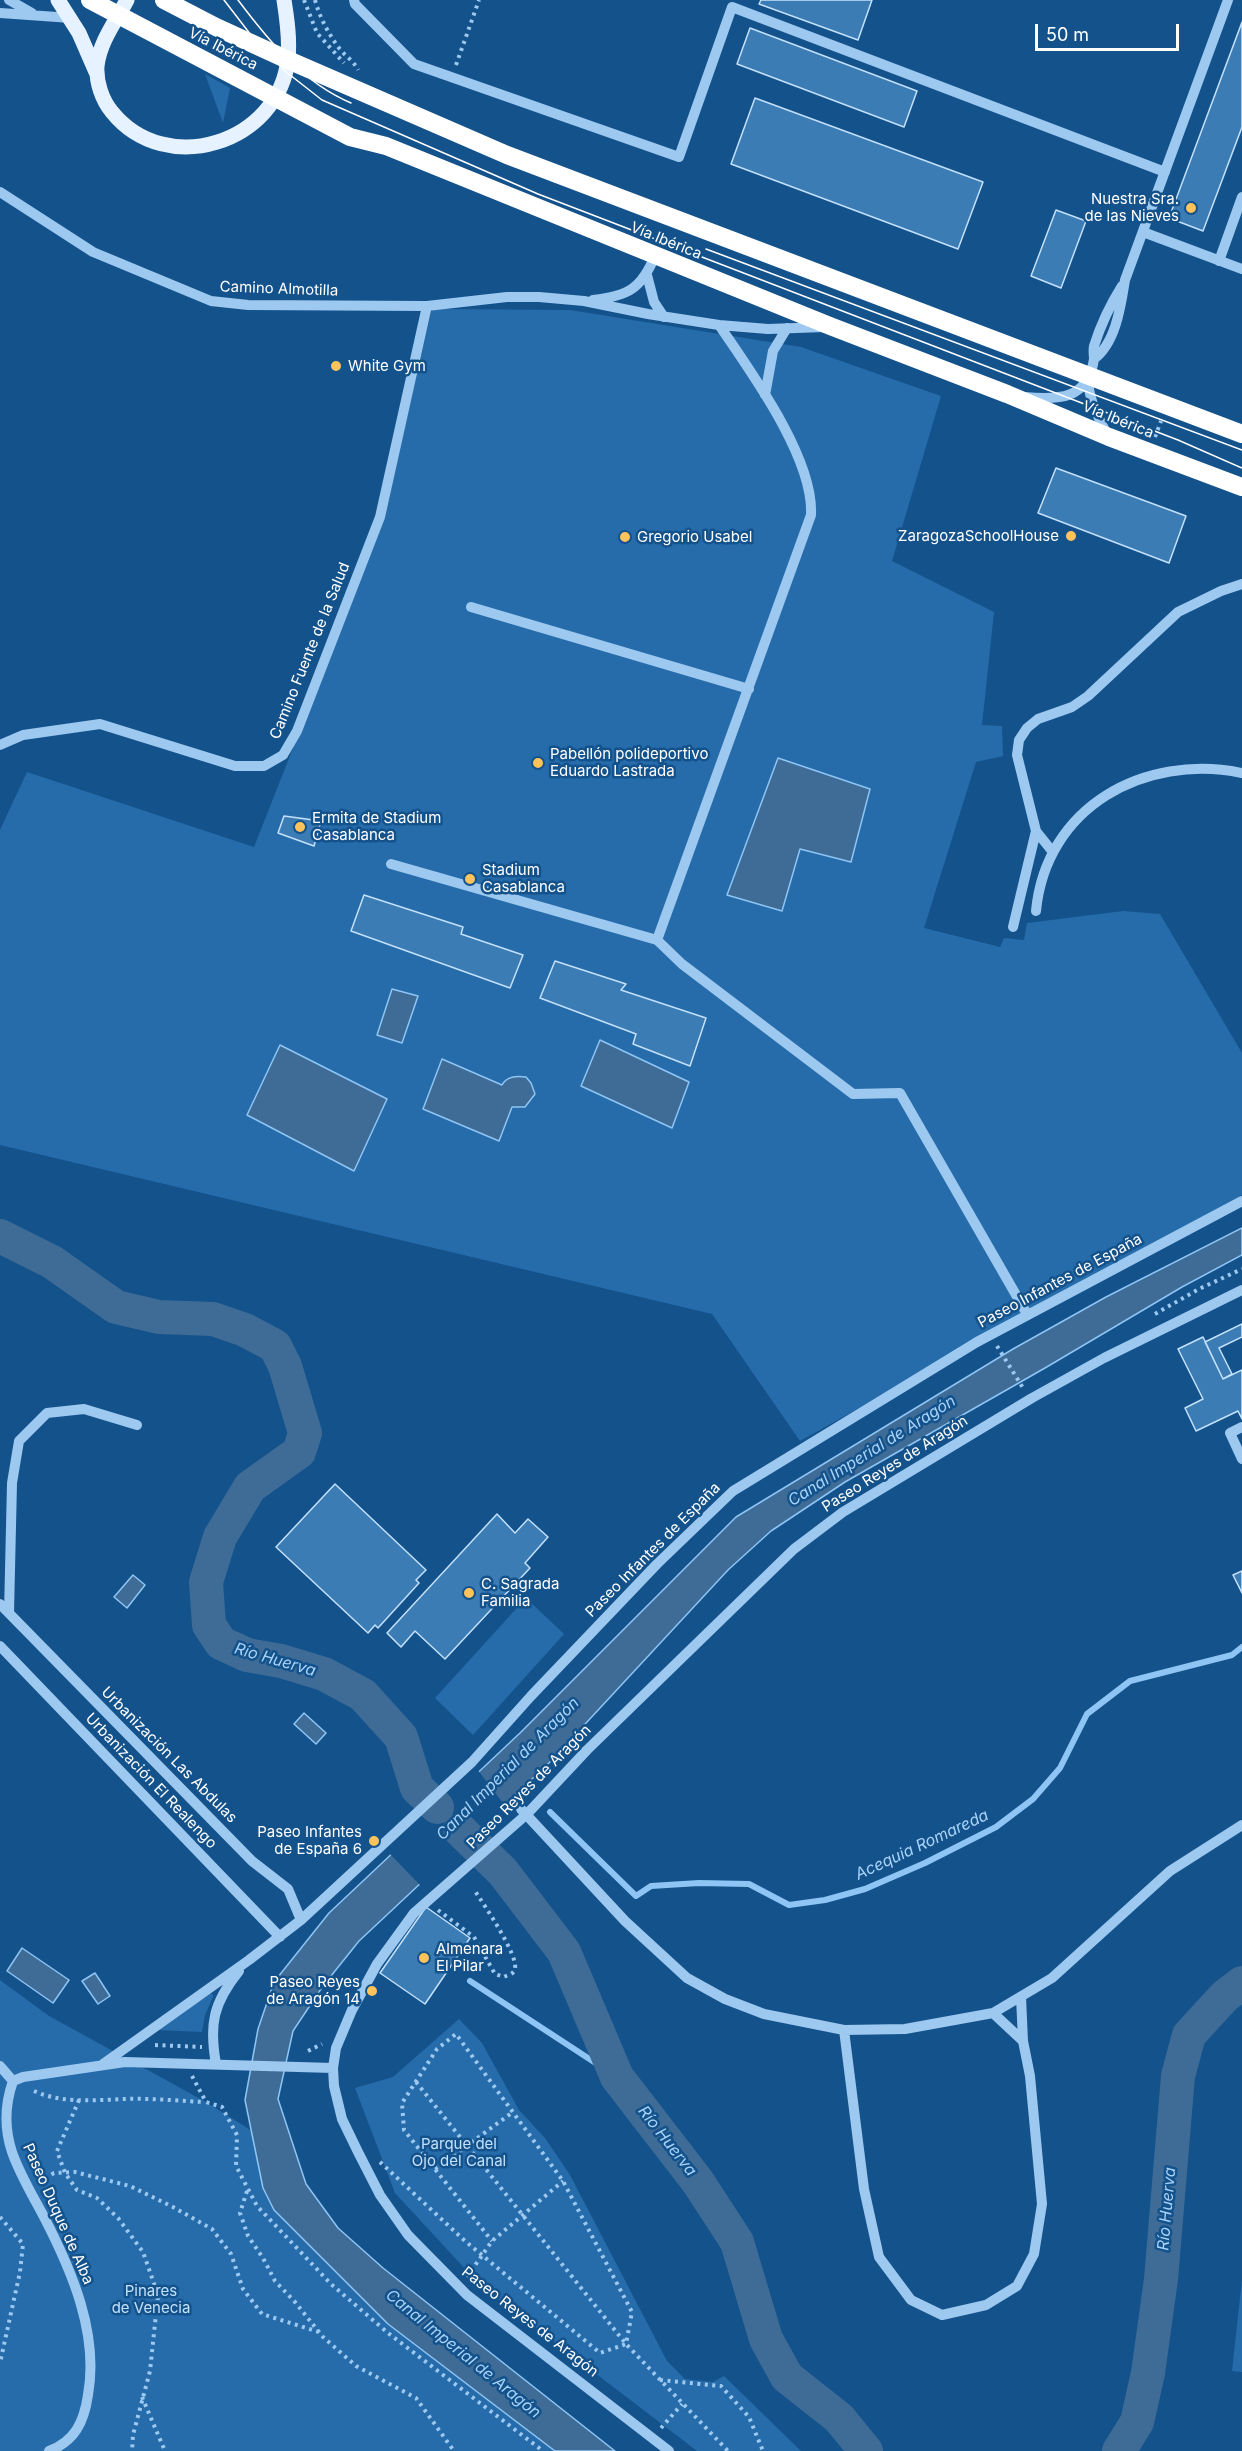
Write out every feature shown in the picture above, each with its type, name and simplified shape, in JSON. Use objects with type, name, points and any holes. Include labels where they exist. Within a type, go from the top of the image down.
[{"type":"highway","name":"Vía Ibérica","points":[[90,0],[123,8],[350,137],[386,146],[830,327],[1007,393],[1109,437],[1242,487]]},
{"type":"highway","name":"Vía Ibérica","points":[[164,0],[288,60],[507,155],[1242,434]]},
{"type":"main road","points":[[58,0],[71,18],[98,77],[105,102],[128,128],[151,141],[180,148],[208,146],[240,133],[261,116],[276,96],[288,60],[284,0]]},
{"type":"main road","points":[[98,77],[99,56],[108,32],[123,8]]},
{"type":"street","points":[[9,0],[38,16]]},
{"type":"street","points":[[354,0],[355,4],[414,64],[679,158],[732,7],[1165,172]]},
{"type":"street","points":[[1007,393],[1057,399],[1073,394],[1088,377],[1094,359],[1093,349],[1109,305],[1125,280],[1228,0]]},
{"type":"street","points":[[0,12],[71,18]]},
{"type":"street","name":"Camino Almotilla","points":[[0,192],[93,252],[211,302],[248,305],[428,306],[507,297],[539,297],[584,301],[719,326],[830,327]]},
{"type":"street","points":[[1219,261],[1242,197]]},
{"type":"street","points":[[1143,232],[1242,269]]},
{"type":"street","name":"Camino Almotilla","points":[[584,301],[624,294],[641,284],[655,256]]},
{"type":"street","points":[[647,275],[654,302],[664,317]]},
{"type":"street","name":"Camino Fuente de la Salud","points":[[0,745],[23,735],[100,724],[235,766],[264,766],[283,755],[297,731],[380,517],[428,306]]},
{"type":"street","points":[[657,940],[797,558],[812,507],[809,487],[801,464],[765,395],[719,326]]},
{"type":"street","points":[[765,395],[774,351],[787,328]]},
{"type":"street","points":[[1088,377],[1094,407],[1109,437]]},
{"type":"street","points":[[1052,850],[1036,831],[1017,755],[1019,740],[1027,728],[1038,719],[1072,707],[1088,696],[1178,612],[1221,591],[1242,584]]},
{"type":"street","points":[[471,607],[749,689]]},
{"type":"street","points":[[1036,911],[1040,881],[1052,850],[1077,819],[1096,802],[1120,788],[1174,771],[1198,768],[1242,773]]},
{"type":"street","points":[[1013,927],[1036,831]]},
{"type":"street","points":[[391,864],[657,940],[682,964],[853,1094],[900,1093],[1027,1314]]},
{"type":"street","name":"Paseo Infantes de España","points":[[103,2064],[301,1920],[472,1762],[531,1696],[657,1564],[733,1491],[1027,1314],[1242,1201]]},
{"type":"street","name":"Paseo Reyes de Aragón","points":[[669,2451],[459,2287],[408,2235],[380,2196],[342,2119],[333,2086],[333,2068],[340,2036],[367,1981],[414,1913],[434,1903],[518,1823],[524,1812],[794,1549],[843,1512],[1032,1398],[1104,1358],[1242,1290]]},
{"type":"street","points":[[9,1613],[12,1483],[19,1441],[47,1413],[84,1409],[137,1425]]},
{"type":"street","points":[[1242,1427],[1230,1433],[1242,1459]]},
{"type":"street","name":"Urbanización Las Abdulas","points":[[0,1604],[252,1860],[288,1889],[301,1920]]},
{"type":"street","name":"Urbanización El Realengo","points":[[0,1646],[280,1937]]},
{"type":"street","points":[[524,1812],[625,1921],[687,1978],[726,1999],[764,2014],[844,2030],[905,2029],[993,2013],[1052,1978],[1170,1871],[1242,1825]]},
{"type":"street","name":"Paseo Infantes de España","points":[[216,2064],[212,2030],[214,2013],[228,1985],[249,1960]]},
{"type":"street","points":[[844,2030],[864,2189],[879,2257],[911,2300],[942,2315],[986,2305],[1017,2286],[1034,2254],[1042,2204],[1030,2076],[1023,2041],[1021,1997]]},
{"type":"street","points":[[993,2013],[1023,2041]]},
{"type":"street","name":"Paseo Infantes de España","points":[[13,2081],[23,2077],[125,2062],[333,2068]]},
{"type":"street","points":[[0,2066],[13,2081]]},
{"type":"street","name":"Paseo Duque de Alba","points":[[13,2081],[7,2097],[7,2131],[12,2151],[75,2282],[87,2331],[90,2360],[90,2388],[86,2412],[76,2431],[65,2444],[49,2451]]},
{"type":"path","points":[[304,0],[317,33],[334,55],[360,76],[356,65],[340,49],[327,30],[315,0]]},
{"type":"path","points":[[452,77],[479,0]]},
{"type":"path","points":[[1149,452],[1167,406]]},
{"type":"path","points":[[1000,1352],[1019,1383]]},
{"type":"path","points":[[434,1903],[474,1937],[495,1974],[504,1977],[513,1973],[514,1960],[502,1934],[475,1891]]},
{"type":"path","points":[[492,2241],[404,2130],[402,2103],[437,2049],[456,2034],[563,2181],[632,2312],[626,2344]]},
{"type":"path","points":[[314,2050],[323,2043]]},
{"type":"path","points":[[192,2064],[192,2077],[206,2103]]},
{"type":"path","points":[[13,2081],[49,2098],[206,2103],[222,2107],[237,2135],[236,2166],[247,2191],[257,2206],[331,2284],[388,2333],[543,2451]]},
{"type":"path","points":[[416,2082],[521,2216],[626,2344],[728,2451]]},
{"type":"path","points":[[79,2100],[57,2151],[65,2173],[77,2190],[97,2198],[118,2218],[143,2252],[158,2295],[150,2371],[133,2435],[132,2451]]},
{"type":"path","points":[[435,2169],[513,2112]]},
{"type":"path","points":[[358,2152],[376,2158],[465,2241],[600,2353],[626,2344]]},
{"type":"path","points":[[34,2199],[41,2180],[54,2173],[75,2172],[130,2186],[212,2229],[231,2254],[243,2289],[262,2314],[319,2332]]},
{"type":"path","points":[[459,2287],[492,2241],[563,2181]]},
{"type":"path","points":[[247,2191],[240,2213],[248,2236],[275,2281],[319,2332],[356,2366],[416,2398],[454,2451]]},
{"type":"path","points":[[0,2217],[23,2244],[20,2272],[0,2363]]},
{"type":"path","points":[[659,2380],[721,2386],[749,2417],[763,2451]]},
{"type":"path","points":[[142,2397],[165,2451]]},
{"type":"path","points":[[652,2438],[682,2404]]},
{"type":"green space","points":[[205,74],[230,88],[223,123]]},
{"type":"green space","name":"Stadium Casablanca","points":[[432,309],[570,310],[801,347],[941,396],[892,561],[994,612],[982,725],[1002,726],[1003,756],[976,762],[924,928],[1000,947],[1004,938],[1024,940],[1027,923],[1123,911],[1160,914],[1242,1053],[1242,1195],[800,1441],[712,1314],[0,1145],[0,830],[27,772],[254,847],[383,520]]},
{"type":"green space","points":[[526,1598],[564,1634],[473,1735],[435,1698]]},
{"type":"green space","name":"Pinares de Venecia","points":[[0,1980],[49,2016],[206,2102],[252,2131],[263,2188],[274,2210],[388,2324],[555,2451],[0,2451]]},
{"type":"green space","points":[[213,1994],[213,1997],[205,2015],[202,2032],[156,2030]]},
{"type":"green space","name":"Parque del Ojo del Canal","points":[[459,2019],[482,2043],[519,2110],[545,2138],[570,2175],[667,2361],[685,2379],[713,2382],[724,2376],[801,2451],[697,2451],[480,2285],[395,2193],[355,2088],[393,2077]]},
{"type":"green space","points":[[1242,2280],[1242,2372],[1232,2371]]},
{"type":"water","points":[[778,758],[870,789],[851,862],[800,849],[782,911],[727,895]]},
{"type":"water","points":[[392,989],[418,996],[402,1043],[377,1035]]},
{"type":"water","points":[[600,1040],[689,1082],[672,1128],[581,1086]]},
{"type":"water","points":[[280,1045],[387,1099],[354,1171],[247,1115]]},
{"type":"water","points":[[442,1059],[502,1085],[509,1078],[515,1077],[526,1077],[531,1083],[535,1094],[525,1107],[512,1107],[499,1141],[423,1109]]},
{"type":"water","name":"Canal Imperial de Aragón","points":[[1242,1228],[1242,1255],[1182,1287],[845,1482],[771,1531],[728,1570],[549,1763],[359,1941],[323,1986],[293,2031],[278,2099],[306,2184],[338,2228],[383,2268],[615,2451],[555,2451],[388,2324],[274,2210],[263,2188],[245,2100],[258,2029],[274,1982],[329,1913],[520,1733],[736,1517],[1013,1349],[1106,1297]]},
{"type":"water","points":[[133,1575],[145,1585],[127,1608],[114,1597]]},
{"type":"water","points":[[304,1713],[326,1733],[316,1744],[294,1724]]},
{"type":"water","points":[[22,1948],[69,1980],[53,2003],[7,1971]]},
{"type":"water","points":[[95,1973],[110,1996],[98,2004],[82,1981]]},
{"type":"pier","points":[[477,1769],[506,1807],[421,1886],[389,1853]]},
{"type":"building","points":[[761,0],[872,0],[858,40],[759,4]]},
{"type":"building","points":[[1242,22],[1242,127],[1203,231],[1169,218]]},
{"type":"building","points":[[750,28],[917,91],[904,127],[737,64]]},
{"type":"building","points":[[755,98],[983,182],[958,249],[731,164]]},
{"type":"building","points":[[1056,210],[1086,221],[1061,288],[1031,276]]},
{"type":"building","points":[[1056,468],[1186,516],[1169,563],[1038,513]]},
{"type":"building","name":"Ermita de Stadium Casablanca","points":[[284,816],[321,821],[314,846],[278,833]]},
{"type":"building","points":[[364,895],[463,927],[461,934],[523,955],[510,988],[351,931]]},
{"type":"building","points":[[555,961],[626,984],[621,990],[706,1018],[690,1066],[633,1044],[636,1034],[540,998]]},
{"type":"building","points":[[1242,1324],[1242,1337],[1219,1348],[1232,1374],[1223,1379],[1205,1342]]},
{"type":"building","points":[[1203,1337],[1223,1379],[1242,1370],[1242,1419],[1238,1411],[1196,1431],[1185,1408],[1203,1399],[1178,1349]]},
{"type":"building","points":[[335,1484],[426,1570],[416,1580],[419,1583],[378,1628],[375,1625],[368,1633],[276,1547]]},
{"type":"building","points":[[497,1514],[515,1533],[528,1519],[548,1537],[525,1563],[530,1568],[445,1659],[415,1631],[401,1647],[387,1633]]},
{"type":"building","points":[[1242,1571],[1242,1593],[1233,1575]]},
{"type":"building","name":"Almenara El Pilar","points":[[426,1907],[470,1938],[425,2004],[380,1973]]},
{"type":"waterway","name":"Río Huerva","points":[[0,1236],[52,1262],[116,1307],[159,1317],[213,1319],[245,1330],[275,1346],[285,1366],[305,1433],[299,1452],[250,1487],[220,1537],[206,1582],[209,1625],[221,1643],[247,1655],[281,1661],[324,1674],[363,1695],[401,1737],[417,1788],[437,1807]]},
{"type":"waterway","name":"Acequia Romareda","points":[[550,1812],[636,1896],[651,1886],[699,1883],[749,1884],[789,1905],[825,1900],[865,1889],[925,1863],[996,1827],[1033,1799],[1060,1768],[1087,1714],[1130,1681],[1232,1655],[1242,1647]]},
{"type":"waterway","name":"Río Huerva","points":[[460,1830],[503,1872],[564,1952],[617,2077],[698,2182],[737,2242],[766,2339],[787,2377],[839,2418],[866,2451]]},
{"type":"waterway","points":[[470,1981],[617,2077]]},
{"type":"waterway","name":"Río Huerva","points":[[1119,2451],[1137,2422],[1148,2373],[1161,2279],[1178,2076],[1189,2035],[1225,1996],[1242,1983]]},
{"type":"tram line","points":[[224,0],[254,39],[285,71],[322,100],[538,194],[1178,440],[1242,468]]},
{"type":"tram line","points":[[238,0],[274,45],[302,72],[317,84],[351,103]]},
{"type":"tram line","points":[[706,249],[1242,450]]},
{"type":"place","name":"Nuestra Sra. de las Nieves","points":[[1191,208]]},
{"type":"place","name":"White Gym","points":[[336,366]]},
{"type":"place","name":"ZaragozaSchoolHouse","points":[[1071,536]]},
{"type":"place","name":"Gregorio Usabel","points":[[625,537]]},
{"type":"place","name":"Pabellón polideportivo Eduardo Lastrada","points":[[538,763]]},
{"type":"place","name":"Ermita de Stadium Casablanca","points":[[300,827]]},
{"type":"place","name":"Stadium Casablanca","points":[[470,879]]},
{"type":"place","name":"C. Sagrada Familia","points":[[469,1593]]},
{"type":"place","name":"Paseo Infantes de España 6","points":[[374,1841]]},
{"type":"place","name":"Almenara El Pilar","points":[[424,1958]]},
{"type":"place","name":"Paseo Reyes de Aragón 14","points":[[372,1991]]}]
